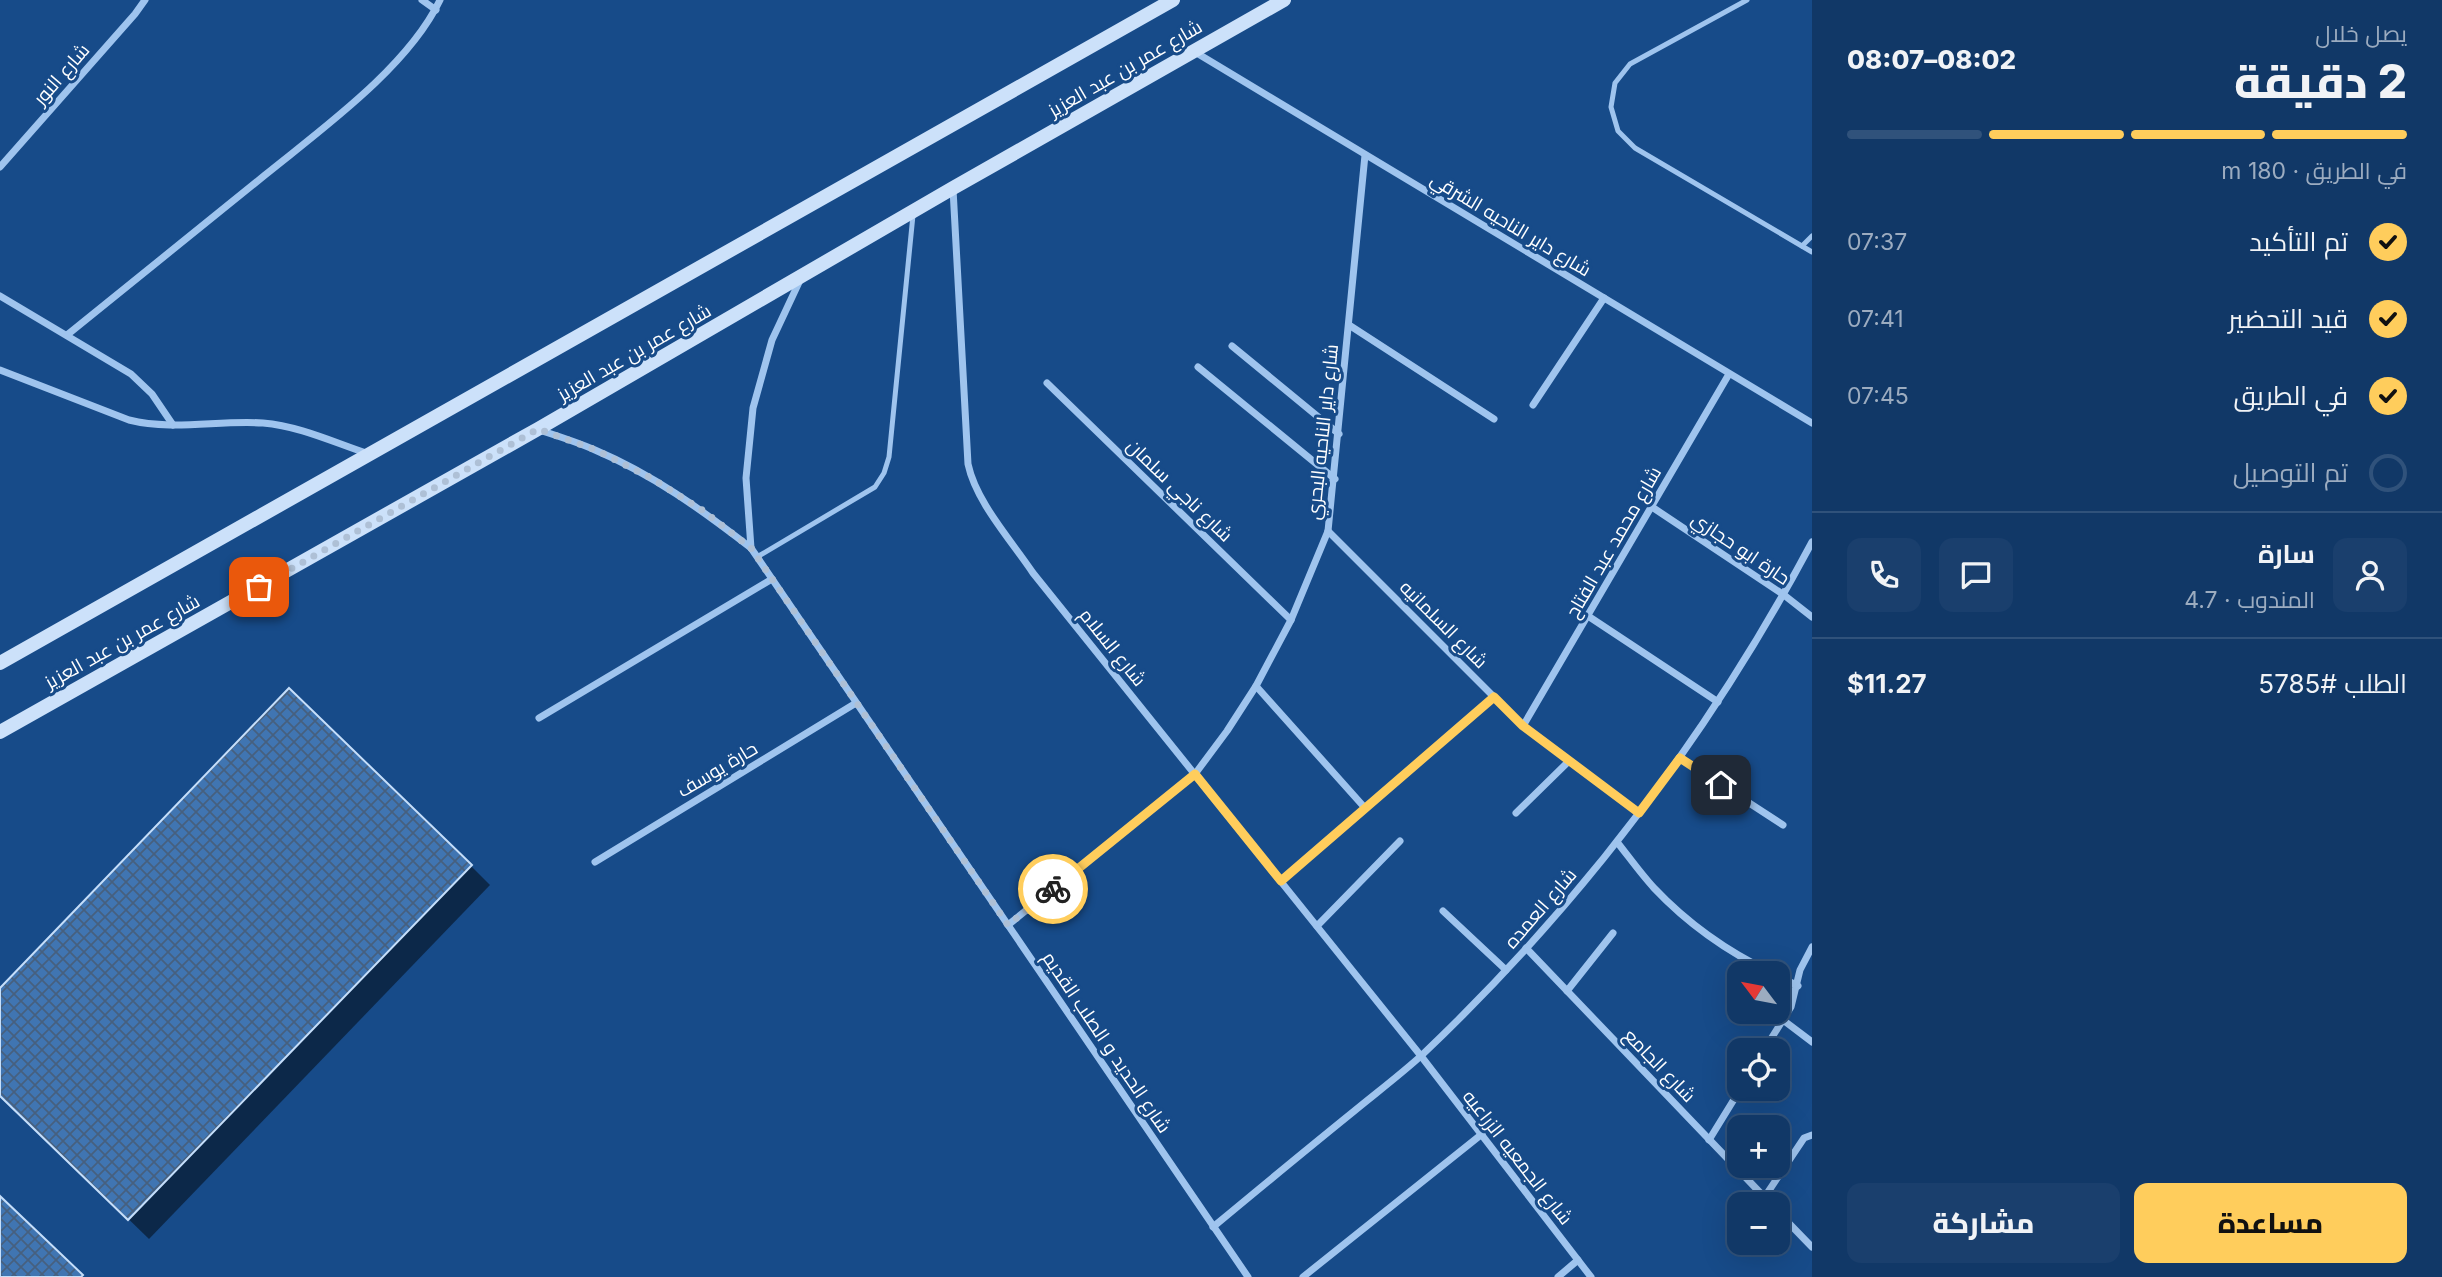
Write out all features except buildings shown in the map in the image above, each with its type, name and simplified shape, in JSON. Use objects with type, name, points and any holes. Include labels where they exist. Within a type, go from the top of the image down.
[{"type":"main road","name":"شارع عمر بن عبد العزيز","points":[[5,658],[1172,0]]},
{"type":"main road","name":"شارع عمر بن عبد العزيز","points":[[0,732],[538,429],[1284,0]]},
{"type":"street","name":"شارع النور","points":[[0,167],[145,0]]},
{"type":"street","points":[[422,0],[436,10]]},
{"type":"street","points":[[67,335],[382,77],[414,43],[440,0]]},
{"type":"street","name":"شارع داير الناحيه الشرقي","points":[[1193,51],[1812,423]]},
{"type":"street","name":"شارع داير الناحيه البحري","points":[[1008,925],[1195,774],[1256,686],[1291,620],[1328,531],[1365,155]]},
{"type":"street","name":"شارع السلام","points":[[953,188],[968,464],[972,481],[1033,573],[1421,1056]]},
{"type":"street","name":"شارع الحديد و الصلب القديم","points":[[751,548],[746,478],[753,408],[772,340],[802,277]]},
{"type":"street","points":[[0,296],[131,374],[152,394],[173,425]]},
{"type":"street","points":[[1533,405],[1604,298]]},
{"type":"street","points":[[1349,325],[1494,419]]},
{"type":"street","points":[[1232,346],[1339,434]]},
{"type":"street","points":[[1198,367],[1335,479]]},
{"type":"street","points":[[0,370],[148,425],[264,424],[295,428],[366,453]]},
{"type":"street","name":"شارع محمد عبد الفتاح","points":[[1523,726],[1730,374]]},
{"type":"street","name":"شارع ناجي سلمان","points":[[1047,383],[1291,620]]},
{"type":"street","name":"شارع الحديد و الصلب القديم","points":[[538,429],[596,450],[651,478],[702,510],[751,548],[1248,1277]]},
{"type":"street","name":"حارة ابو حجازي","points":[[1652,507],[1784,595],[1812,617]]},
{"type":"street","name":"شارع السلمانيه","points":[[1328,531],[1523,726],[1639,813]]},
{"type":"street","name":"شارع العمده","points":[[1213,1227],[1421,1056],[1526,948],[1617,842],[1680,758],[1784,595],[1812,542]]},
{"type":"street","points":[[539,718],[772,579]]},
{"type":"street","points":[[1588,616],[1718,702]]},
{"type":"street","points":[[1256,686],[1365,808]]},
{"type":"street","points":[[1281,881],[1494,697]]},
{"type":"street","name":"حارة يوسف","points":[[595,862],[856,703]]},
{"type":"street","points":[[1680,758],[1783,825]]},
{"type":"street","points":[[1516,813],[1569,761]]},
{"type":"street","points":[[1317,926],[1401,841]]},
{"type":"street","points":[[1617,842],[1654,887],[1696,927],[1747,961]]},
{"type":"street","points":[[1443,911],[1506,970]]},
{"type":"street","points":[[1567,991],[1613,933]]},
{"type":"street","points":[[1790,1009],[1800,971],[1812,947]]},
{"type":"street","name":"شارع الجامع","points":[[1526,948],[1758,1192]]},
{"type":"street","points":[[1790,982],[1798,986]]},
{"type":"street","points":[[1788,1024],[1812,1042]]},
{"type":"street","name":"شارع الجمعيه الزراعيه","points":[[1421,1056],[1591,1277]]},
{"type":"street","points":[[1709,1140],[1733,1101]]},
{"type":"street","points":[[1303,1277],[1482,1134]]},
{"type":"street","points":[[1768,1192],[1804,1138],[1812,1135]]},
{"type":"street","points":[[1790,1224],[1812,1247]]},
{"type":"street","points":[[1558,1277],[1578,1260]]},
{"type":"lane","points":[[1747,0],[1630,64],[1615,83],[1611,107],[1618,131],[1635,148],[1812,252]]},
{"type":"lane","points":[[757,557],[874,487],[884,473],[889,457],[913,211]]},
{"type":"lane","points":[[1802,246],[1812,236]]},
{"type":"way so far","points":[[259,587],[538,429],[596,450],[685,499],[751,548],[1008,925],[1053,889]]},
{"type":"route","points":[[1053,889],[1195,774],[1281,881],[1494,697],[1523,726],[1639,813],[1680,758],[1721,785]]}]
